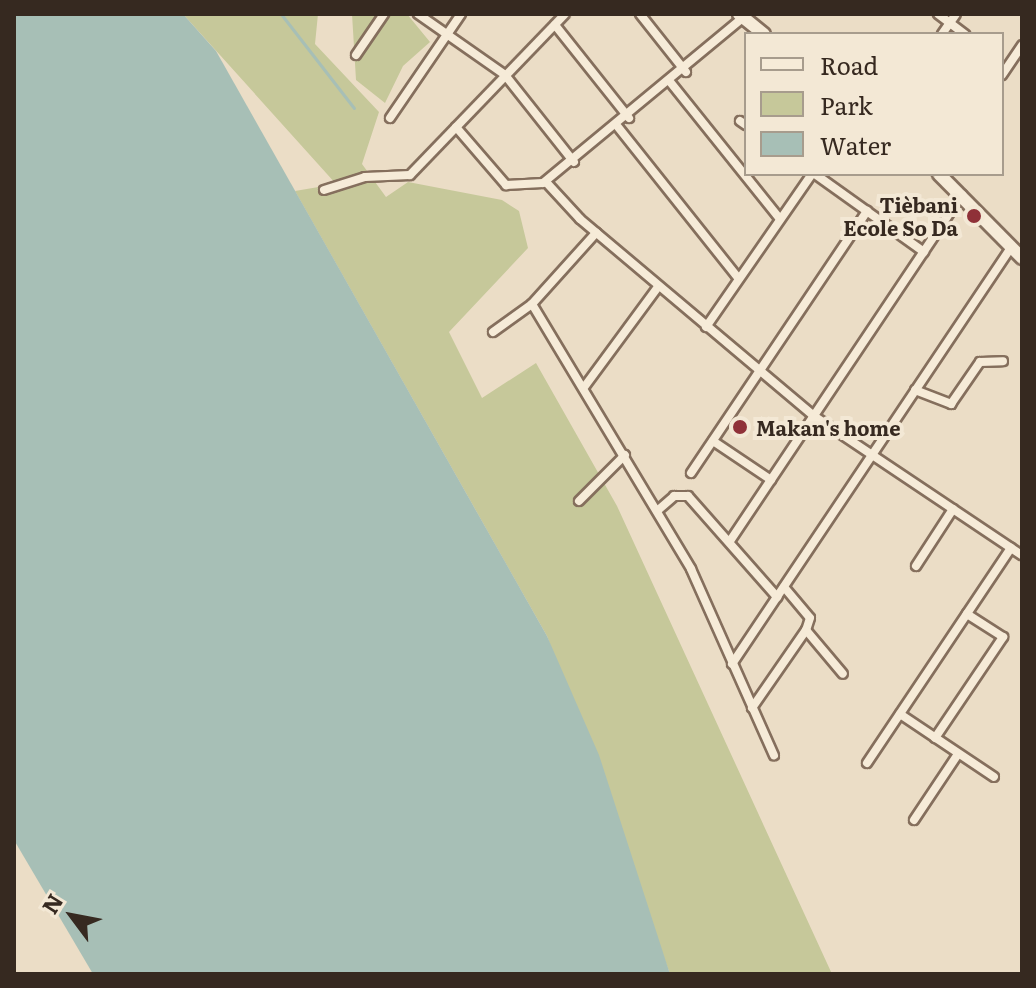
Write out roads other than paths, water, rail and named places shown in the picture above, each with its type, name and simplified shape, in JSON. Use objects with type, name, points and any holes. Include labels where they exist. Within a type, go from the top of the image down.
[{"type":"main road","points":[[743,15],[762,32]]},
{"type":"main road","points":[[941,176],[1022,258]]},
{"type":"street","points":[[356,55],[384,14]]},
{"type":"street","points":[[418,14],[505,75],[574,162]]},
{"type":"street","points":[[390,118],[461,14]]},
{"type":"street","points":[[324,190],[365,177],[410,175],[565,14]]},
{"type":"street","points":[[640,14],[686,72]]},
{"type":"street","points":[[938,14],[962,32]]},
{"type":"street","points":[[943,32],[956,14]]},
{"type":"street","points":[[456,127],[506,185],[546,182],[686,72],[743,15]]},
{"type":"street","points":[[555,25],[629,118]]},
{"type":"street","points":[[1006,62],[1022,45]]},
{"type":"street","points":[[671,83],[744,174]]},
{"type":"street","points":[[618,127],[739,279]]},
{"type":"street","points":[[746,176],[780,219]]},
{"type":"street","points":[[706,327],[812,176]]},
{"type":"street","points":[[816,176],[924,252]]},
{"type":"street","points":[[546,182],[596,233],[814,416],[1022,555]]},
{"type":"street","points":[[730,541],[962,195]]},
{"type":"street","points":[[691,473],[867,211]]},
{"type":"street","points":[[493,332],[532,304],[596,233]]},
{"type":"street","points":[[732,664],[1012,246]]},
{"type":"street","points":[[585,386],[658,287]]},
{"type":"street","points":[[532,304],[585,386],[657,511],[774,755]]},
{"type":"street","points":[[915,390],[951,404],[980,362],[1003,361]]},
{"type":"street","points":[[713,441],[771,480]]},
{"type":"street","points":[[579,501],[625,455]]},
{"type":"street","points":[[657,511],[681,492],[730,541],[777,597]]},
{"type":"street","points":[[916,566],[953,509]]},
{"type":"street","points":[[867,763],[1011,548]]},
{"type":"street","points":[[752,708],[806,630],[810,618],[784,587]]},
{"type":"street","points":[[935,738],[1003,637],[967,614]]},
{"type":"street","points":[[806,630],[843,674]]},
{"type":"street","points":[[900,714],[994,777]]},
{"type":"street","points":[[914,820],[958,754]]},
{"type":"water","points":[[14,14],[183,14],[216,51],[547,636],[599,755],[670,974],[93,974],[14,840]]},
{"type":"waterway","points":[[281,14],[354,108]]},
{"type":"place","name":"Tièbani Ecole So Da","points":[[974,216]]},
{"type":"place","name":"Makan's home","points":[[740,427]]}]
